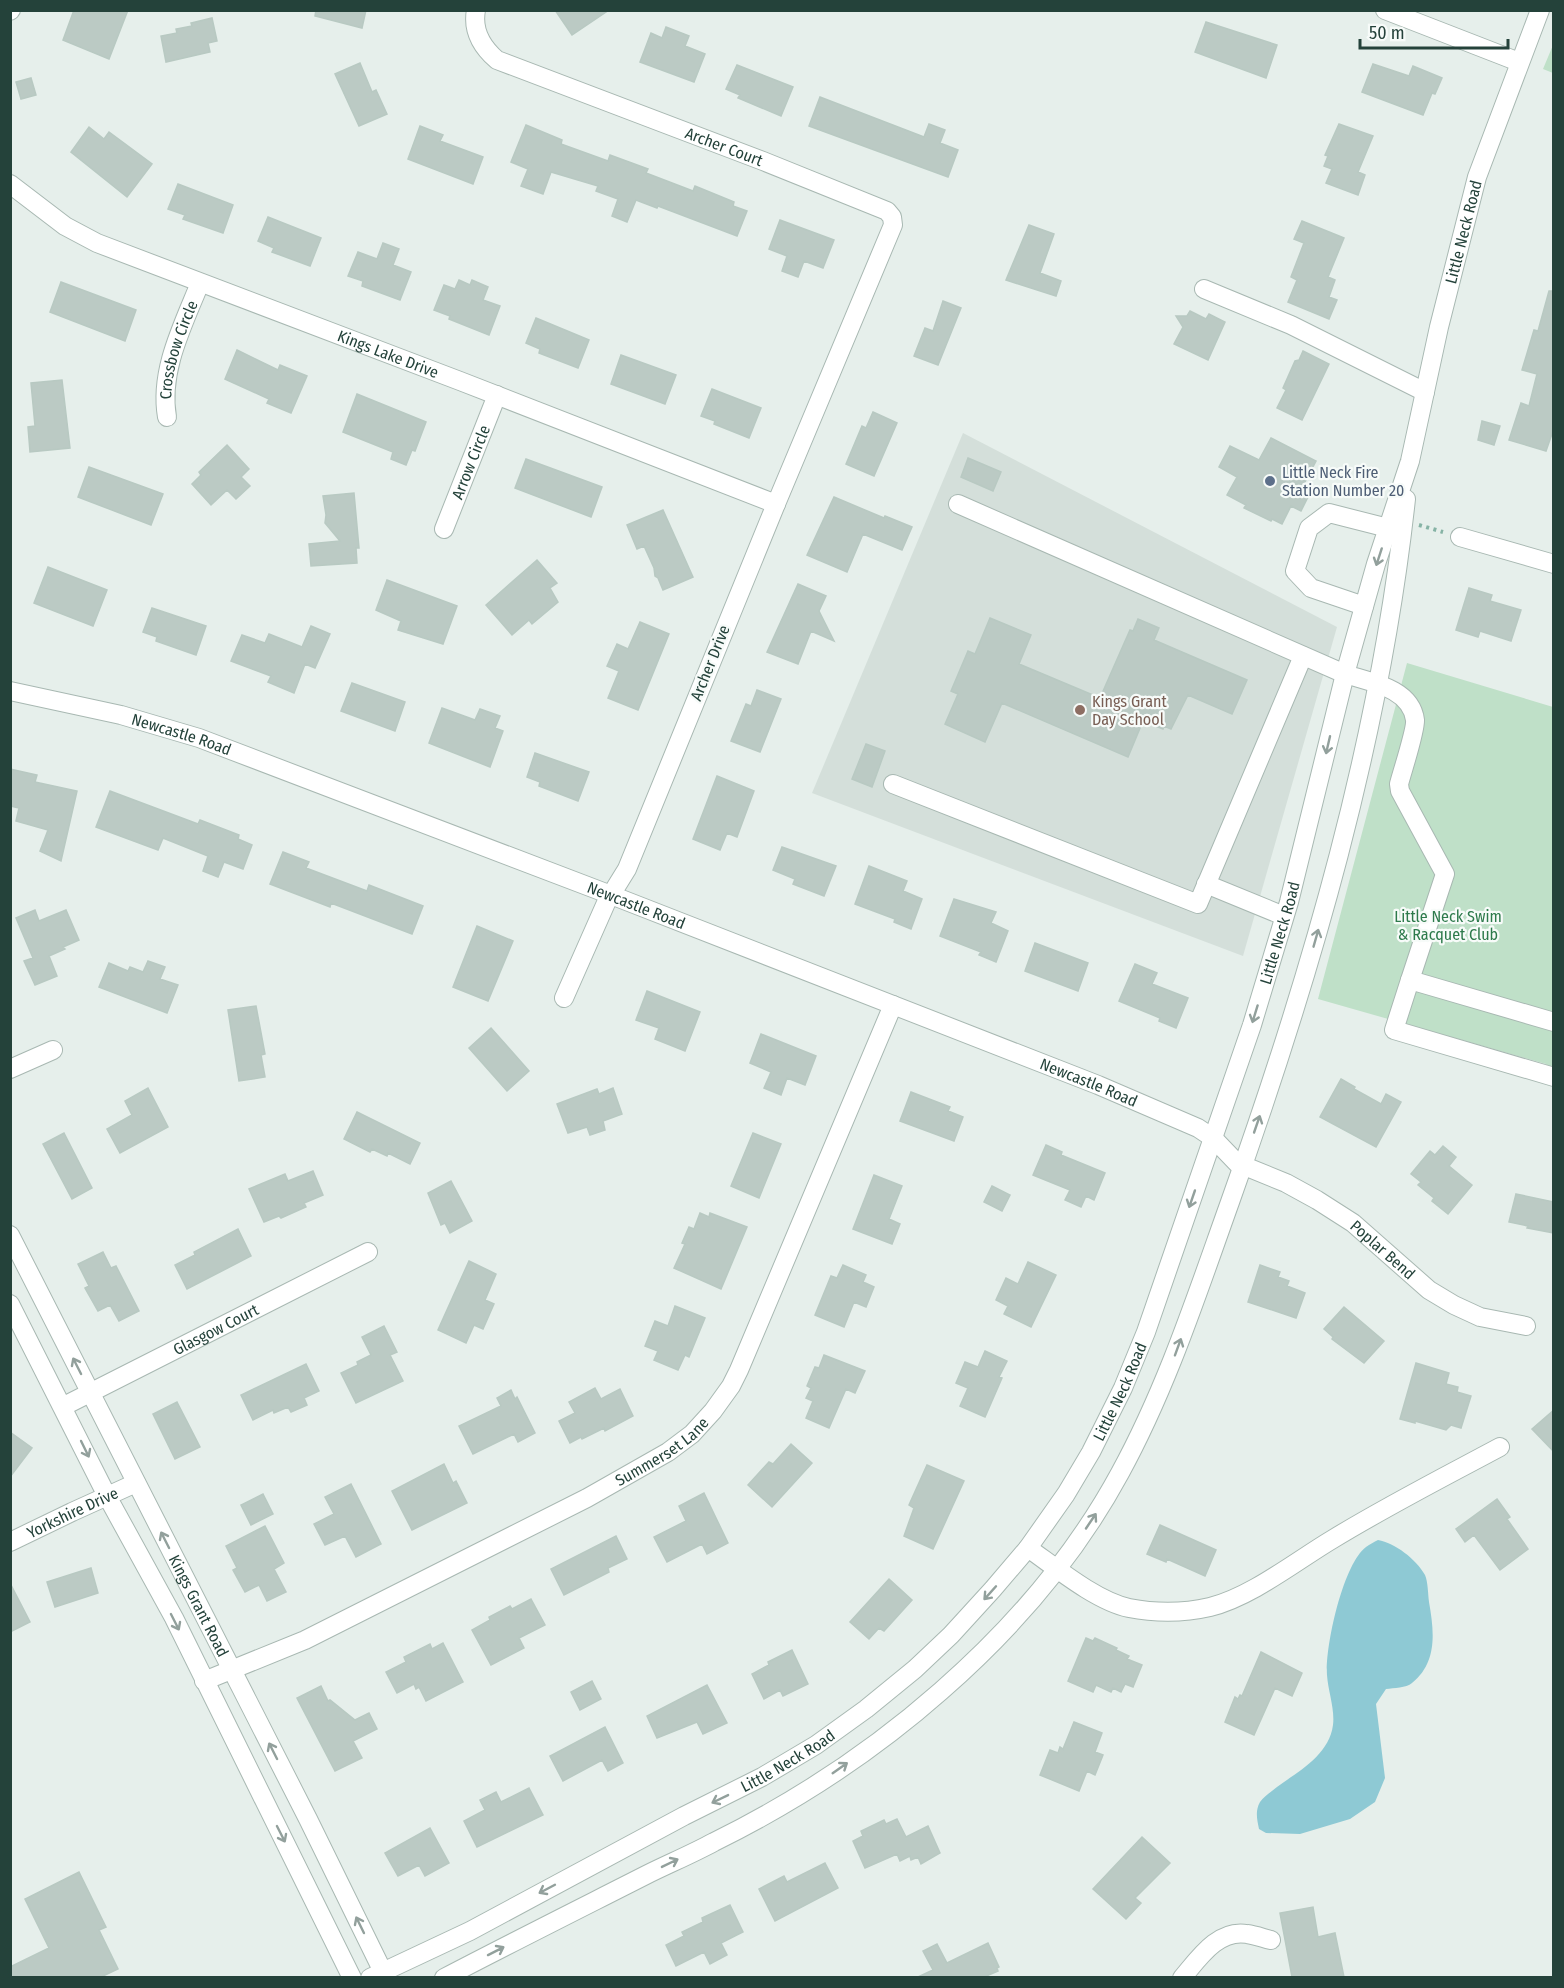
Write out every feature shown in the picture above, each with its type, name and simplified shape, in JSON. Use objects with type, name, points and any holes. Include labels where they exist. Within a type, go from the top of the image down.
[{"type":"street","name":"Archer Court","points":[[476,10],[474,17],[477,35],[486,50],[497,60],[887,210],[892,217],[893,225],[851,324]]},
{"type":"street","points":[[1385,10],[1520,62]]},
{"type":"street","name":"Little Neck Road","points":[[380,1975],[470,1931],[684,1816],[762,1777],[816,1745],[866,1709],[915,1669],[965,1620],[1028,1548],[1086,1461],[1124,1388],[1146,1332],[1252,1025],[1284,916],[1364,606],[1396,525],[1442,316],[1477,177],[1540,10]]},
{"type":"street","name":"Kings Lake Drive","points":[[10,184],[65,226],[97,243],[498,395],[776,504]]},
{"type":"street","name":"Crossbow Circle","points":[[167,417],[166,378],[200,283]]},
{"type":"street","points":[[1204,289],[1291,325],[1425,392]]},
{"type":"street","name":"Archer Drive","points":[[564,998],[611,895],[627,868],[851,324]]},
{"type":"street","name":"Arrow Circle","points":[[444,529],[498,395]]},
{"type":"street","points":[[958,504],[1345,674],[1394,690],[1409,705],[1415,722],[1399,784],[1400,791],[1445,874],[1394,1030],[1554,1077]]},
{"type":"street","points":[[1364,606],[1311,588],[1295,571],[1309,528],[1329,513],[1396,525]]},
{"type":"street","name":"Little Neck Road","points":[[444,1977],[716,1842],[832,1774],[939,1693],[993,1643],[1057,1569],[1093,1518],[1119,1476],[1147,1422],[1171,1365],[1243,1166],[1315,941],[1349,811],[1377,684],[1399,568],[1396,525]]},
{"type":"street","points":[[1460,537],[1554,564]]},
{"type":"street","points":[[893,783],[1198,904],[1303,656]]},
{"type":"street","name":"Newcastle Road","points":[[10,691],[121,715],[199,738],[611,895],[1098,1085],[1198,1128],[1213,1138],[1237,1163],[1243,1166]]},
{"type":"street","points":[[1206,884],[1284,916]]},
{"type":"street","points":[[1410,980],[1554,1022]]},
{"type":"street","name":"Summerset Lane","points":[[204,1681],[305,1640],[555,1514],[668,1452],[692,1434],[713,1411],[731,1386],[739,1370],[893,1005]]},
{"type":"street","points":[[10,1069],[52,1050]]},
{"type":"street","name":"Poplar Bend","points":[[1243,1166],[1296,1189],[1353,1223],[1429,1290],[1454,1305],[1480,1317],[1526,1326]]},
{"type":"street","name":"Kings Grant Road","points":[[10,1235],[231,1669],[380,1975]]},
{"type":"street","name":"Glasgow Court","points":[[63,1406],[368,1252]]},
{"type":"street","name":"Kings Grant Road","points":[[10,1304],[107,1496],[174,1618],[352,1977]]},
{"type":"street","points":[[1028,1548],[1107,1600],[1127,1608],[1182,1611],[1210,1607],[1238,1597],[1335,1537],[1500,1447]]},
{"type":"street","name":"Yorkshire Drive","points":[[10,1542],[136,1483]]},
{"type":"street","points":[[1182,1977],[1218,1939],[1246,1933],[1271,1940]]},
{"type":"path","points":[[1396,525],[1460,537]]},
{"type":"shaded area","name":"Kings Grant Day School","points":[[963,433],[1337,627],[1243,956],[812,793]]},
{"type":"green space","points":[[1553,45],[1554,73],[1543,69]]},
{"type":"green space","name":"Little Neck Swim & Racquet Club","points":[[1407,663],[1553,707],[1553,1079],[1546,1064],[1318,999]]},
{"type":"water","points":[[1378,1540],[1391,1544],[1404,1553],[1425,1575],[1433,1635],[1430,1656],[1420,1675],[1407,1686],[1386,1689],[1376,1704],[1385,1778],[1375,1802],[1350,1819],[1300,1834],[1266,1833],[1259,1829],[1258,1805],[1268,1794],[1312,1761],[1326,1745],[1330,1736],[1333,1719],[1327,1662],[1332,1627],[1350,1570],[1366,1547]]},
{"type":"building","points":[[74,10],[128,10],[109,59],[63,40]]},
{"type":"building","points":[[316,10],[366,10],[362,28],[315,16]]},
{"type":"building","points":[[555,10],[609,10],[572,35]]},
{"type":"building","points":[[212,18],[217,41],[208,43],[210,52],[166,62],[161,36],[177,33],[176,29],[192,26],[191,23]]},
{"type":"building","points":[[1206,22],[1277,45],[1266,78],[1195,52]]},
{"type":"building","points":[[666,27],[689,36],[685,46],[705,54],[694,82],[640,62],[651,33],[662,38]]},
{"type":"building","points":[[360,63],[372,92],[376,90],[387,114],[359,126],[335,74]]},
{"type":"building","points":[[1373,64],[1409,76],[1413,66],[1442,78],[1435,94],[1432,93],[1423,115],[1362,92]]},
{"type":"building","points":[[737,65],[793,87],[781,116],[738,98],[740,95],[726,89]]},
{"type":"building","points":[[31,78],[36,95],[21,99],[16,82]]},
{"type":"building","points":[[820,97],[924,137],[929,124],[945,130],[940,143],[958,150],[948,177],[809,126]]},
{"type":"building","points":[[1339,124],[1373,136],[1358,172],[1365,175],[1358,195],[1326,183],[1332,169],[1324,166],[1328,156],[1325,155]]},
{"type":"building","points":[[526,125],[562,140],[561,144],[608,161],[610,155],[648,169],[646,173],[693,191],[695,186],[734,202],[733,206],[747,211],[737,236],[636,200],[627,222],[612,216],[618,199],[596,191],[598,186],[551,172],[543,194],[521,186],[528,169],[511,162]]},
{"type":"building","points":[[420,126],[443,135],[440,141],[483,157],[473,184],[408,159]]},
{"type":"building","points":[[89,127],[104,139],[109,132],[152,164],[127,197],[71,152]]},
{"type":"building","points":[[178,184],[233,205],[223,233],[183,219],[185,215],[168,209]]},
{"type":"building","points":[[268,217],[321,238],[310,266],[272,252],[274,248],[258,241]]},
{"type":"building","points":[[780,220],[834,240],[823,268],[804,261],[798,277],[782,271],[787,256],[769,249]]},
{"type":"building","points":[[1302,221],[1344,238],[1328,277],[1335,280],[1329,297],[1337,300],[1329,319],[1288,302],[1297,280],[1291,277],[1304,243],[1294,239]]},
{"type":"building","points":[[1029,225],[1054,234],[1040,273],[1061,281],[1056,296],[1006,280]]},
{"type":"building","points":[[383,243],[399,249],[393,265],[411,272],[400,300],[362,286],[363,281],[348,276],[358,252],[377,259]]},
{"type":"building","points":[[459,280],[470,285],[472,280],[488,287],[483,300],[500,306],[489,335],[449,319],[450,316],[434,310],[444,285],[455,289]]},
{"type":"building","points":[[61,282],[136,310],[125,341],[50,312]]},
{"type":"building","points":[[1549,291],[1554,291],[1554,428],[1546,451],[1509,440],[1521,403],[1529,406],[1537,374],[1522,370],[1534,330],[1538,331]]},
{"type":"building","points":[[943,301],[961,308],[938,365],[914,356],[925,328],[933,331]]},
{"type":"building","points":[[1190,311],[1206,319],[1209,314],[1225,322],[1208,360],[1174,344],[1183,327],[1176,316],[1187,316]]},
{"type":"building","points":[[536,318],[589,340],[578,368],[539,353],[540,349],[526,343]]},
{"type":"building","points":[[237,350],[278,370],[280,365],[307,376],[291,413],[267,403],[269,399],[225,379]]},
{"type":"building","points":[[1303,351],[1329,364],[1302,420],[1277,408],[1286,390],[1283,388],[1295,361],[1299,360]]},
{"type":"building","points":[[621,355],[676,375],[665,404],[611,384]]},
{"type":"building","points":[[62,380],[70,448],[30,452],[28,427],[35,426],[31,383]]},
{"type":"building","points":[[712,389],[761,408],[749,438],[714,424],[715,421],[701,416]]},
{"type":"building","points":[[357,394],[426,422],[415,451],[412,450],[406,465],[391,459],[393,452],[343,432]]},
{"type":"building","points":[[873,412],[897,423],[874,476],[846,464],[862,426],[866,428]]},
{"type":"building","points":[[1482,421],[1500,426],[1494,445],[1478,440]]},
{"type":"building","name":"Little Neck Fire Station Number 20","points":[[1271,438],[1316,461],[1304,484],[1312,489],[1301,511],[1291,506],[1282,524],[1244,508],[1246,505],[1227,495],[1237,477],[1219,467],[1230,446],[1259,460]]},
{"type":"building","points":[[227,445],[249,469],[241,477],[250,486],[236,499],[227,490],[211,505],[192,484],[201,475],[199,472]]},
{"type":"building","points":[[968,458],[1001,472],[993,491],[961,477]]},
{"type":"building","points":[[526,459],[602,487],[591,517],[515,488]]},
{"type":"building","points":[[89,467],[163,494],[151,525],[78,497]]},
{"type":"building","points":[[354,493],[359,548],[356,548],[357,563],[311,566],[309,544],[340,541],[325,523],[323,496]]},
{"type":"building","points":[[834,497],[912,527],[902,550],[863,534],[847,572],[807,555]]},
{"type":"building","points":[[663,510],[693,577],[663,590],[644,546],[637,549],[627,525]]},
{"type":"building","points":[[537,560],[557,583],[550,588],[558,602],[532,624],[529,620],[512,635],[486,605]]},
{"type":"building","points":[[48,567],[107,590],[93,626],[34,603]]},
{"type":"building","points":[[387,580],[457,606],[443,644],[398,630],[401,621],[376,610]]},
{"type":"building","points":[[798,584],[826,596],[819,611],[834,641],[811,631],[798,664],[767,652]]},
{"type":"building","points":[[1469,588],[1492,595],[1490,601],[1521,610],[1511,641],[1480,631],[1478,637],[1456,630]]},
{"type":"building","points":[[152,608],[206,626],[196,655],[156,641],[157,637],[143,632]]},
{"type":"building","points":[[990,618],[1031,635],[1019,664],[1100,698],[1130,630],[1133,631],[1138,619],[1159,628],[1154,640],[1247,680],[1232,714],[1188,695],[1171,729],[1164,726],[1163,729],[1143,721],[1128,757],[1002,703],[985,742],[945,724],[958,694],[951,691],[968,651],[975,654]]},
{"type":"building","points":[[640,622],[669,634],[638,710],[608,698],[619,671],[607,666],[617,644],[628,649]]},
{"type":"building","points":[[311,626],[330,634],[315,668],[305,664],[294,693],[268,682],[271,676],[231,661],[242,635],[265,643],[269,634],[302,647]]},
{"type":"building","points":[[352,683],[405,702],[395,731],[341,711]]},
{"type":"building","points":[[757,690],[781,699],[760,752],[731,741],[746,704],[751,706]]},
{"type":"building","points":[[442,708],[475,720],[480,709],[500,716],[495,728],[503,731],[490,767],[429,743]]},
{"type":"building","points":[[866,744],[885,751],[872,787],[852,779]]},
{"type":"building","points":[[535,753],[589,772],[578,801],[539,786],[540,782],[527,777]]},
{"type":"building","points":[[10,769],[37,775],[35,782],[77,791],[61,861],[40,851],[48,830],[16,821],[19,808],[10,806]]},
{"type":"building","points":[[717,776],[754,791],[737,837],[727,833],[720,850],[693,839]]},
{"type":"building","points":[[110,791],[198,824],[200,820],[239,835],[238,839],[252,845],[243,869],[224,862],[218,877],[203,871],[208,856],[163,838],[158,850],[96,827]]},
{"type":"building","points":[[782,847],[836,866],[824,896],[793,884],[795,879],[773,870]]},
{"type":"building","points":[[283,852],[309,862],[306,868],[367,891],[369,885],[423,906],[412,934],[331,903],[330,907],[270,884]]},
{"type":"building","points":[[869,866],[907,881],[903,891],[922,899],[911,929],[894,922],[895,919],[855,904]]},
{"type":"building","points":[[954,899],[996,912],[991,923],[1008,931],[996,962],[979,955],[981,952],[940,936]]},
{"type":"building","points":[[35,910],[39,921],[66,910],[79,940],[49,956],[57,976],[35,985],[24,961],[33,958],[16,918]]},
{"type":"building","points":[[477,926],[513,941],[488,1001],[453,987]]},
{"type":"building","points":[[1035,943],[1088,963],[1078,991],[1025,971]]},
{"type":"building","points":[[148,961],[165,967],[160,979],[178,985],[167,1013],[99,987],[109,963],[128,971],[130,967],[143,972]]},
{"type":"building","points":[[1135,964],[1157,973],[1152,984],[1188,998],[1176,1028],[1159,1021],[1160,1018],[1119,1001]]},
{"type":"building","points":[[647,991],[700,1012],[685,1051],[655,1039],[659,1028],[636,1020]]},
{"type":"building","points":[[256,1006],[265,1054],[261,1055],[265,1077],[239,1081],[228,1010]]},
{"type":"building","points":[[491,1028],[529,1071],[507,1091],[469,1048]]},
{"type":"building","points":[[761,1034],[816,1056],[805,1085],[787,1078],[781,1095],[764,1088],[771,1072],[750,1063]]},
{"type":"building","points":[[1341,1079],[1381,1104],[1386,1094],[1401,1102],[1376,1147],[1320,1117]]},
{"type":"building","points":[[148,1088],[168,1127],[120,1153],[107,1129],[132,1115],[125,1101]]},
{"type":"building","points":[[613,1088],[622,1114],[603,1121],[605,1130],[590,1135],[587,1127],[568,1133],[557,1104],[597,1089],[599,1094]]},
{"type":"building","points":[[911,1092],[950,1107],[948,1111],[963,1117],[954,1141],[900,1121]]},
{"type":"building","points":[[357,1112],[420,1143],[410,1164],[388,1153],[387,1156],[372,1149],[370,1152],[344,1139]]},
{"type":"building","points":[[64,1133],[92,1188],[72,1199],[43,1144]]},
{"type":"building","points":[[753,1133],[781,1144],[759,1198],[731,1186]]},
{"type":"building","points":[[1046,1145],[1062,1152],[1061,1155],[1105,1173],[1094,1200],[1086,1196],[1081,1207],[1065,1200],[1070,1190],[1033,1175]]},
{"type":"building","points":[[1443,1146],[1456,1157],[1449,1166],[1472,1185],[1448,1214],[1432,1201],[1434,1198],[1418,1185],[1421,1182],[1411,1174],[1430,1151],[1435,1155]]},
{"type":"building","points":[[313,1171],[323,1195],[304,1203],[306,1207],[281,1218],[279,1216],[264,1222],[249,1189],[285,1174],[288,1181]]},
{"type":"building","points":[[874,1175],[902,1186],[889,1219],[900,1224],[892,1244],[853,1229]]},
{"type":"building","points":[[451,1181],[472,1221],[450,1233],[445,1223],[441,1225],[428,1193]]},
{"type":"building","points":[[992,1186],[1010,1195],[1002,1211],[984,1202]]},
{"type":"building","points":[[1516,1194],[1554,1202],[1554,1233],[1509,1222]]},
{"type":"building","points":[[700,1213],[709,1217],[710,1213],[747,1227],[721,1289],[674,1268],[685,1244],[682,1243],[689,1227],[694,1229]]},
{"type":"building","points":[[238,1229],[251,1256],[187,1289],[175,1265],[195,1255],[194,1252]]},
{"type":"building","points":[[103,1252],[111,1268],[116,1266],[139,1311],[119,1321],[110,1305],[98,1311],[85,1288],[89,1286],[78,1264]]},
{"type":"building","points":[[469,1261],[496,1274],[485,1300],[494,1304],[483,1329],[474,1325],[466,1343],[438,1330]]},
{"type":"building","points":[[1028,1262],[1056,1275],[1031,1327],[1004,1314],[1008,1306],[996,1300],[1006,1278],[1018,1284]]},
{"type":"building","points":[[843,1265],[866,1275],[863,1282],[874,1287],[866,1307],[854,1302],[844,1327],[815,1315],[831,1276],[837,1278]]},
{"type":"building","points":[[1260,1265],[1280,1272],[1278,1277],[1289,1281],[1287,1286],[1305,1293],[1296,1318],[1248,1302]]},
{"type":"building","points":[[675,1306],[705,1318],[689,1357],[685,1355],[678,1370],[654,1360],[658,1351],[645,1346],[655,1321],[668,1326]]},
{"type":"building","points":[[1344,1307],[1384,1341],[1364,1363],[1332,1339],[1333,1337],[1324,1329]]},
{"type":"building","points":[[384,1326],[397,1352],[390,1355],[403,1381],[356,1403],[341,1373],[358,1365],[357,1362],[371,1355],[362,1337]]},
{"type":"building","points":[[985,1351],[1007,1361],[985,1417],[960,1406],[968,1388],[956,1383],[965,1362],[978,1367]]},
{"type":"building","points":[[824,1355],[865,1371],[855,1393],[846,1389],[829,1428],[806,1418],[813,1401],[806,1398],[811,1388],[807,1386],[815,1367],[819,1368]]},
{"type":"building","points":[[1416,1363],[1449,1373],[1446,1384],[1458,1387],[1457,1392],[1471,1396],[1461,1428],[1451,1425],[1446,1430],[1400,1419]]},
{"type":"building","points":[[306,1364],[319,1391],[304,1398],[307,1405],[291,1412],[288,1407],[274,1413],[273,1410],[253,1420],[241,1395]]},
{"type":"building","points":[[595,1388],[601,1399],[620,1389],[633,1416],[605,1431],[604,1428],[570,1443],[559,1421],[575,1413],[569,1402]]},
{"type":"building","points":[[511,1390],[515,1399],[517,1397],[535,1433],[518,1442],[514,1434],[473,1454],[459,1426],[501,1406],[497,1398]]},
{"type":"building","points":[[177,1402],[200,1447],[175,1459],[153,1414]]},
{"type":"building","points":[[1554,1410],[1554,1452],[1532,1429]]},
{"type":"building","points":[[10,1432],[32,1448],[10,1477]]},
{"type":"building","points":[[791,1444],[812,1463],[772,1507],[748,1485],[769,1462],[773,1464]]},
{"type":"building","points":[[444,1464],[453,1483],[456,1481],[467,1503],[412,1530],[392,1491]]},
{"type":"building","points":[[927,1465],[964,1481],[933,1549],[904,1536],[914,1508],[909,1505]]},
{"type":"building","points":[[351,1484],[381,1544],[356,1557],[345,1536],[325,1545],[314,1524],[334,1514],[325,1497]]},
{"type":"building","points":[[704,1493],[728,1543],[707,1554],[702,1544],[667,1562],[654,1537],[686,1521],[679,1506]]},
{"type":"building","points":[[263,1494],[273,1514],[251,1525],[241,1505]]},
{"type":"building","points":[[1497,1499],[1510,1517],[1507,1519],[1528,1549],[1500,1570],[1474,1535],[1465,1542],[1456,1529]]},
{"type":"building","points":[[1160,1525],[1216,1550],[1205,1576],[1167,1559],[1166,1562],[1147,1554]]},
{"type":"building","points":[[265,1526],[284,1563],[274,1569],[286,1592],[267,1601],[259,1585],[245,1592],[233,1570],[237,1568],[226,1546]]},
{"type":"building","points":[[616,1536],[627,1559],[608,1568],[609,1572],[564,1595],[551,1569]]},
{"type":"building","points":[[91,1568],[98,1593],[55,1607],[47,1582]]},
{"type":"building","points":[[889,1579],[912,1600],[884,1631],[879,1628],[869,1639],[850,1622]]},
{"type":"building","points":[[10,1583],[30,1622],[10,1632]]},
{"type":"building","points":[[531,1599],[545,1625],[519,1638],[524,1648],[491,1665],[472,1630],[490,1620],[489,1617],[510,1606],[512,1609]]},
{"type":"building","points":[[1086,1638],[1093,1641],[1095,1638],[1117,1648],[1116,1650],[1129,1656],[1127,1659],[1142,1665],[1133,1687],[1125,1684],[1121,1692],[1113,1688],[1111,1692],[1096,1685],[1093,1692],[1068,1681]]},
{"type":"building","points":[[443,1643],[463,1682],[426,1701],[419,1687],[416,1689],[414,1684],[397,1693],[386,1672],[406,1662],[404,1657],[430,1644],[432,1649]]},
{"type":"building","points":[[792,1650],[808,1684],[783,1696],[780,1690],[764,1699],[752,1674],[769,1665],[768,1662]]},
{"type":"building","points":[[1261,1652],[1302,1673],[1292,1696],[1275,1688],[1254,1735],[1225,1722],[1235,1697],[1238,1699],[1240,1695],[1242,1696]]},
{"type":"building","points":[[592,1681],[601,1699],[580,1710],[571,1692]]},
{"type":"building","points":[[707,1685],[727,1723],[703,1734],[697,1722],[657,1738],[647,1716]]},
{"type":"building","points":[[321,1686],[328,1701],[330,1700],[355,1720],[369,1713],[377,1729],[353,1741],[362,1758],[335,1771],[297,1698]]},
{"type":"building","points":[[1074,1722],[1102,1733],[1095,1752],[1103,1755],[1095,1775],[1087,1771],[1079,1791],[1040,1775],[1050,1750],[1058,1753],[1060,1747],[1063,1749]]},
{"type":"building","points":[[605,1727],[623,1763],[608,1771],[602,1760],[563,1781],[550,1756]]},
{"type":"building","points":[[529,1788],[543,1815],[477,1847],[464,1821],[485,1810],[480,1800],[496,1792],[501,1802]]},
{"type":"building","points":[[897,1819],[906,1837],[928,1826],[940,1853],[921,1864],[918,1857],[911,1860],[910,1856],[900,1861],[897,1854],[865,1868],[853,1841],[863,1836],[861,1831],[884,1820],[886,1824]]},
{"type":"building","points":[[430,1828],[449,1863],[425,1876],[419,1865],[398,1876],[385,1853]]},
{"type":"building","points":[[1142,1837],[1170,1863],[1135,1898],[1141,1903],[1126,1919],[1093,1889]]},
{"type":"building","points":[[825,1863],[838,1888],[775,1921],[759,1889],[784,1876],[787,1882]]},
{"type":"building","points":[[79,1872],[106,1927],[99,1930],[118,1969],[101,1977],[10,1977],[10,1967],[49,1948],[25,1899]]},
{"type":"building","points":[[730,1905],[743,1932],[721,1943],[727,1955],[710,1964],[704,1952],[676,1966],[666,1945],[684,1936],[682,1932],[703,1922],[702,1918]]},
{"type":"building","points":[[1313,1907],[1318,1937],[1335,1933],[1344,1977],[1292,1977],[1280,1913]]},
{"type":"building","points":[[988,1943],[999,1967],[998,1971],[984,1977],[918,1977],[933,1970],[923,1951],[937,1944],[947,1963]]},
{"type":"place","name":"Little Neck Fire Station Number 20","points":[[1270,481]]},
{"type":"place","name":"Kings Grant Day School","points":[[1080,710]]}]
